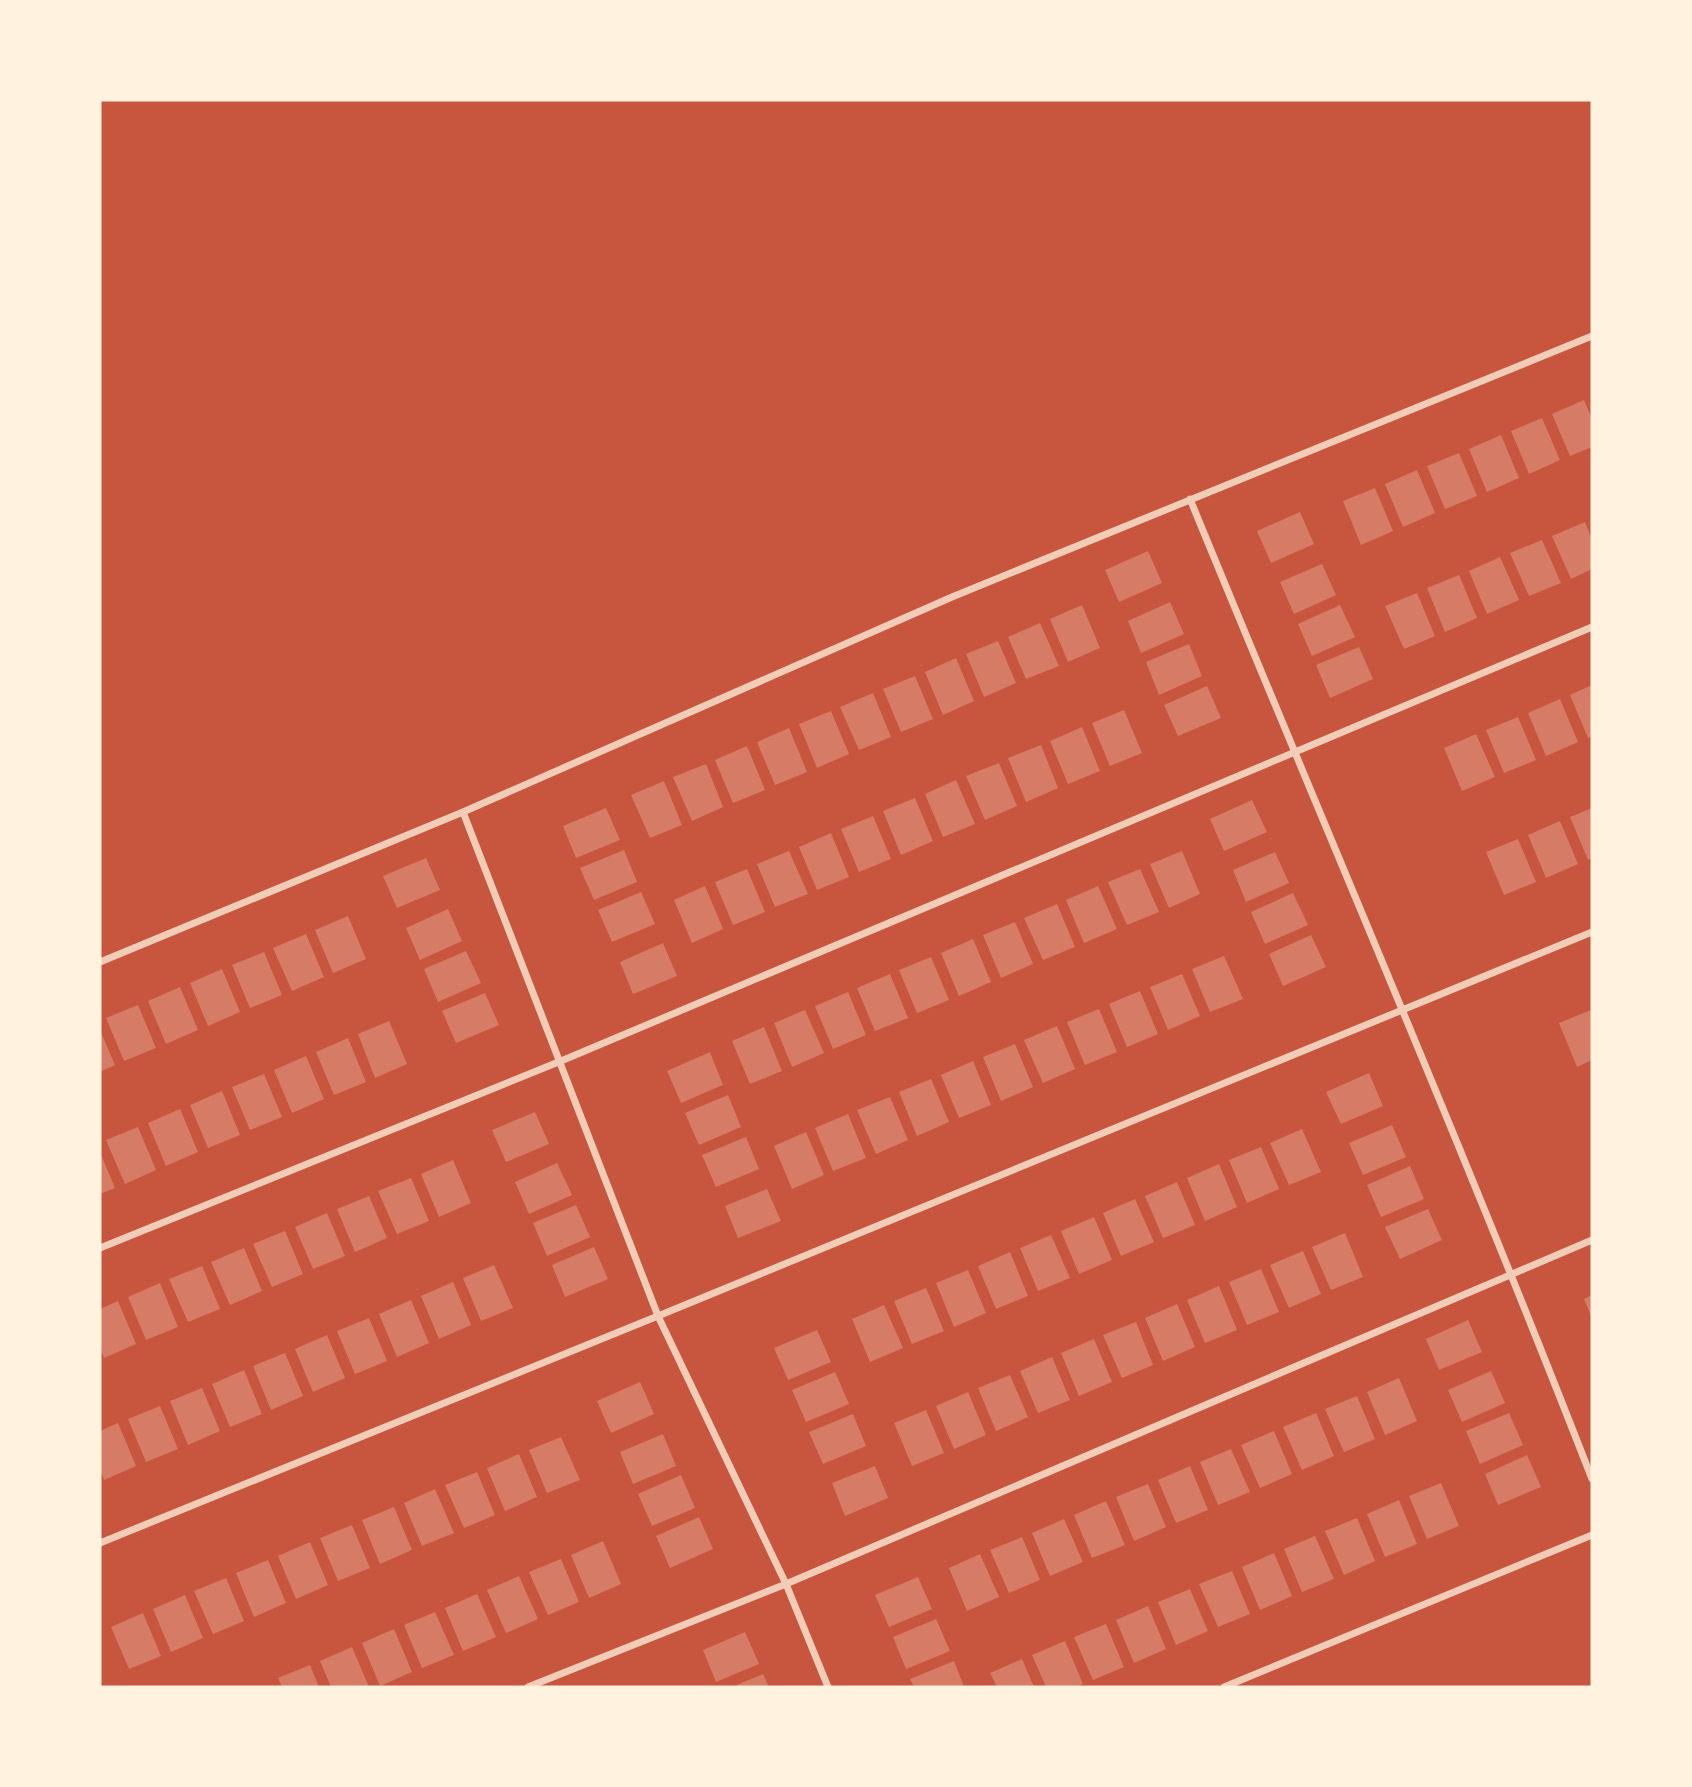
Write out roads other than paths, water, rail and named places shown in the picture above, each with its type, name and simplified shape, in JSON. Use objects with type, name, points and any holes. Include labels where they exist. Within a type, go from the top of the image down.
[{"type":"street","points":[[100,962],[463,812],[952,597],[1592,336]]},
{"type":"street","points":[[1190,499],[1512,1273],[1592,1479]]},
{"type":"street","points":[[100,1248],[561,1061],[1592,627]]},
{"type":"street","points":[[463,812],[658,1317],[786,1584],[828,1687]]},
{"type":"street","points":[[100,1543],[1404,1012],[1592,932]]},
{"type":"street","points":[[528,1687],[786,1584],[1592,1240]]},
{"type":"street","points":[[1224,1687],[1592,1535]]}]
